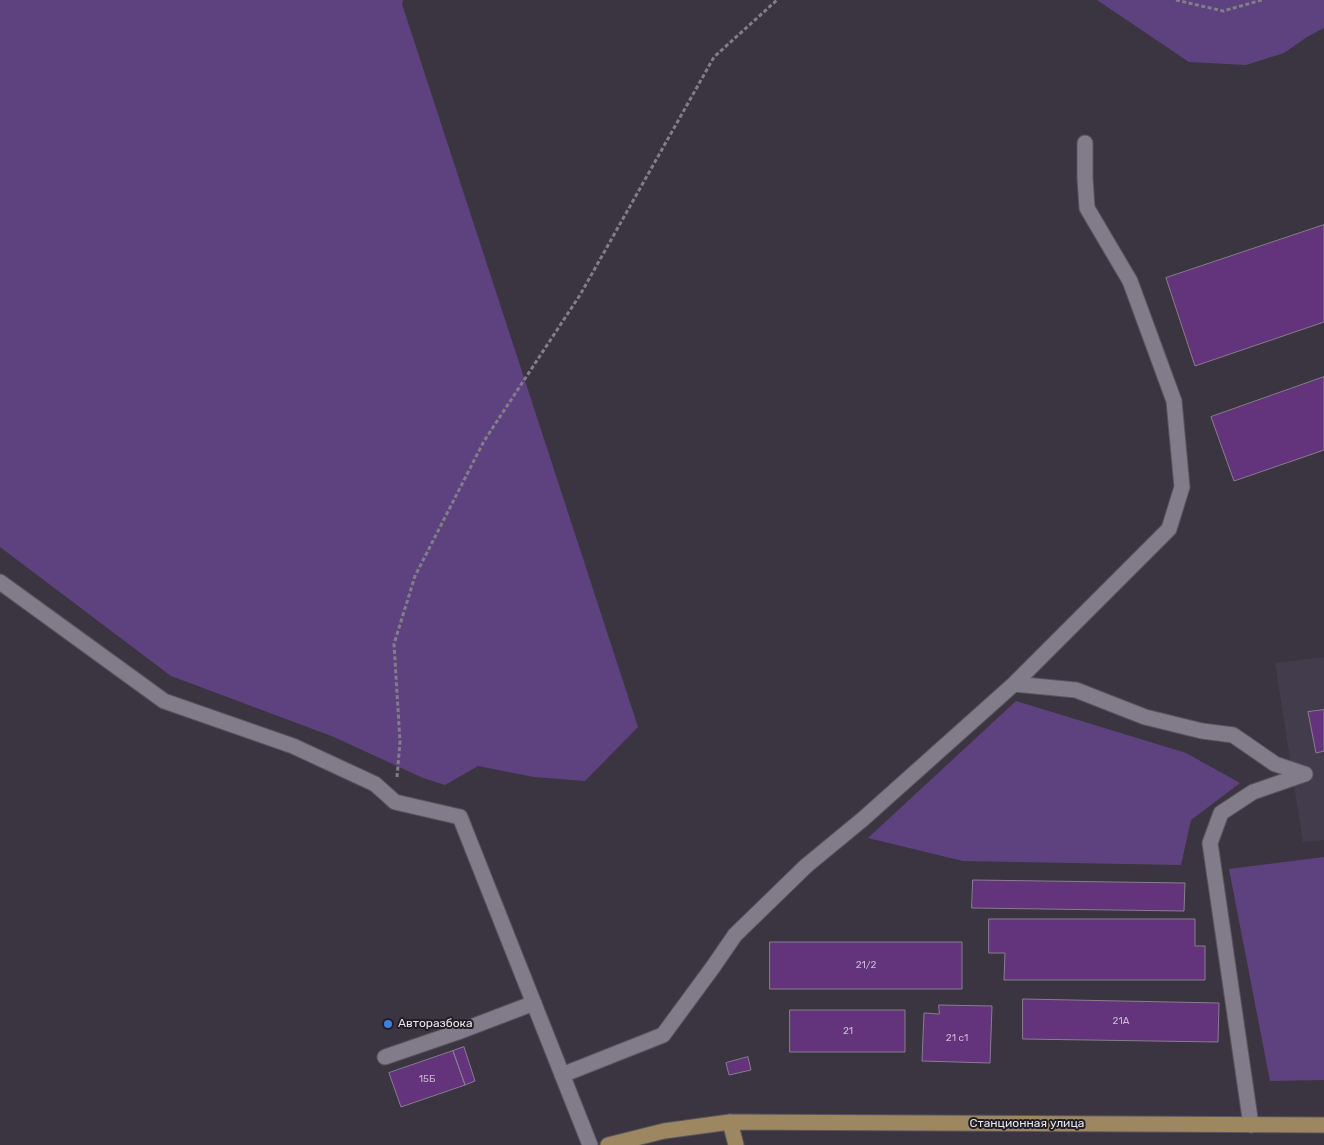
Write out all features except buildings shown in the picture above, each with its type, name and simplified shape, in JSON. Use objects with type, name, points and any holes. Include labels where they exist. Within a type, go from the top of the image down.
[{"type":"main road","name":"Станционная улица","points":[[608,1145],[664,1130],[730,1122],[1324,1125]]},
{"type":"main road","points":[[730,1122],[736,1145]]},
{"type":"street","points":[[562,1075],[663,1035],[735,935],[806,866],[863,819],[1014,684],[1169,529],[1182,487],[1174,401],[1130,281],[1087,208],[1085,143]]},
{"type":"street","points":[[0,582],[164,701],[293,746],[375,784],[395,802],[460,817],[590,1145]]},
{"type":"street","points":[[1014,684],[1076,690],[1145,717],[1202,731],[1233,735],[1275,764],[1305,774],[1253,792],[1221,813],[1210,843],[1251,1125]]},
{"type":"street","points":[[385,1057],[534,1003]]},
{"type":"path","points":[[395,802],[400,742],[394,644],[415,576],[484,441],[580,296],[714,57],[777,0]]},
{"type":"path","points":[[1176,0],[1223,11],[1262,0]]},
{"type":"shaded area","points":[[0,0],[403,0],[402,4],[638,727],[585,781],[534,777],[478,766],[445,785],[423,778],[334,737],[171,676],[0,547]]},
{"type":"shaded area","points":[[1097,0],[1324,0],[1324,28],[1284,53],[1246,65],[1189,62]]},
{"type":"shaded area","points":[[1324,657],[1324,840],[1303,842],[1275,663]]},
{"type":"shaded area","points":[[1016,701],[1186,753],[1240,783],[1191,820],[1181,865],[963,861],[868,838]]},
{"type":"shaded area","points":[[1324,857],[1324,1080],[1270,1081],[1229,869]]},
{"type":"place","name":"Авторазбока","points":[[388,1024]]}]
